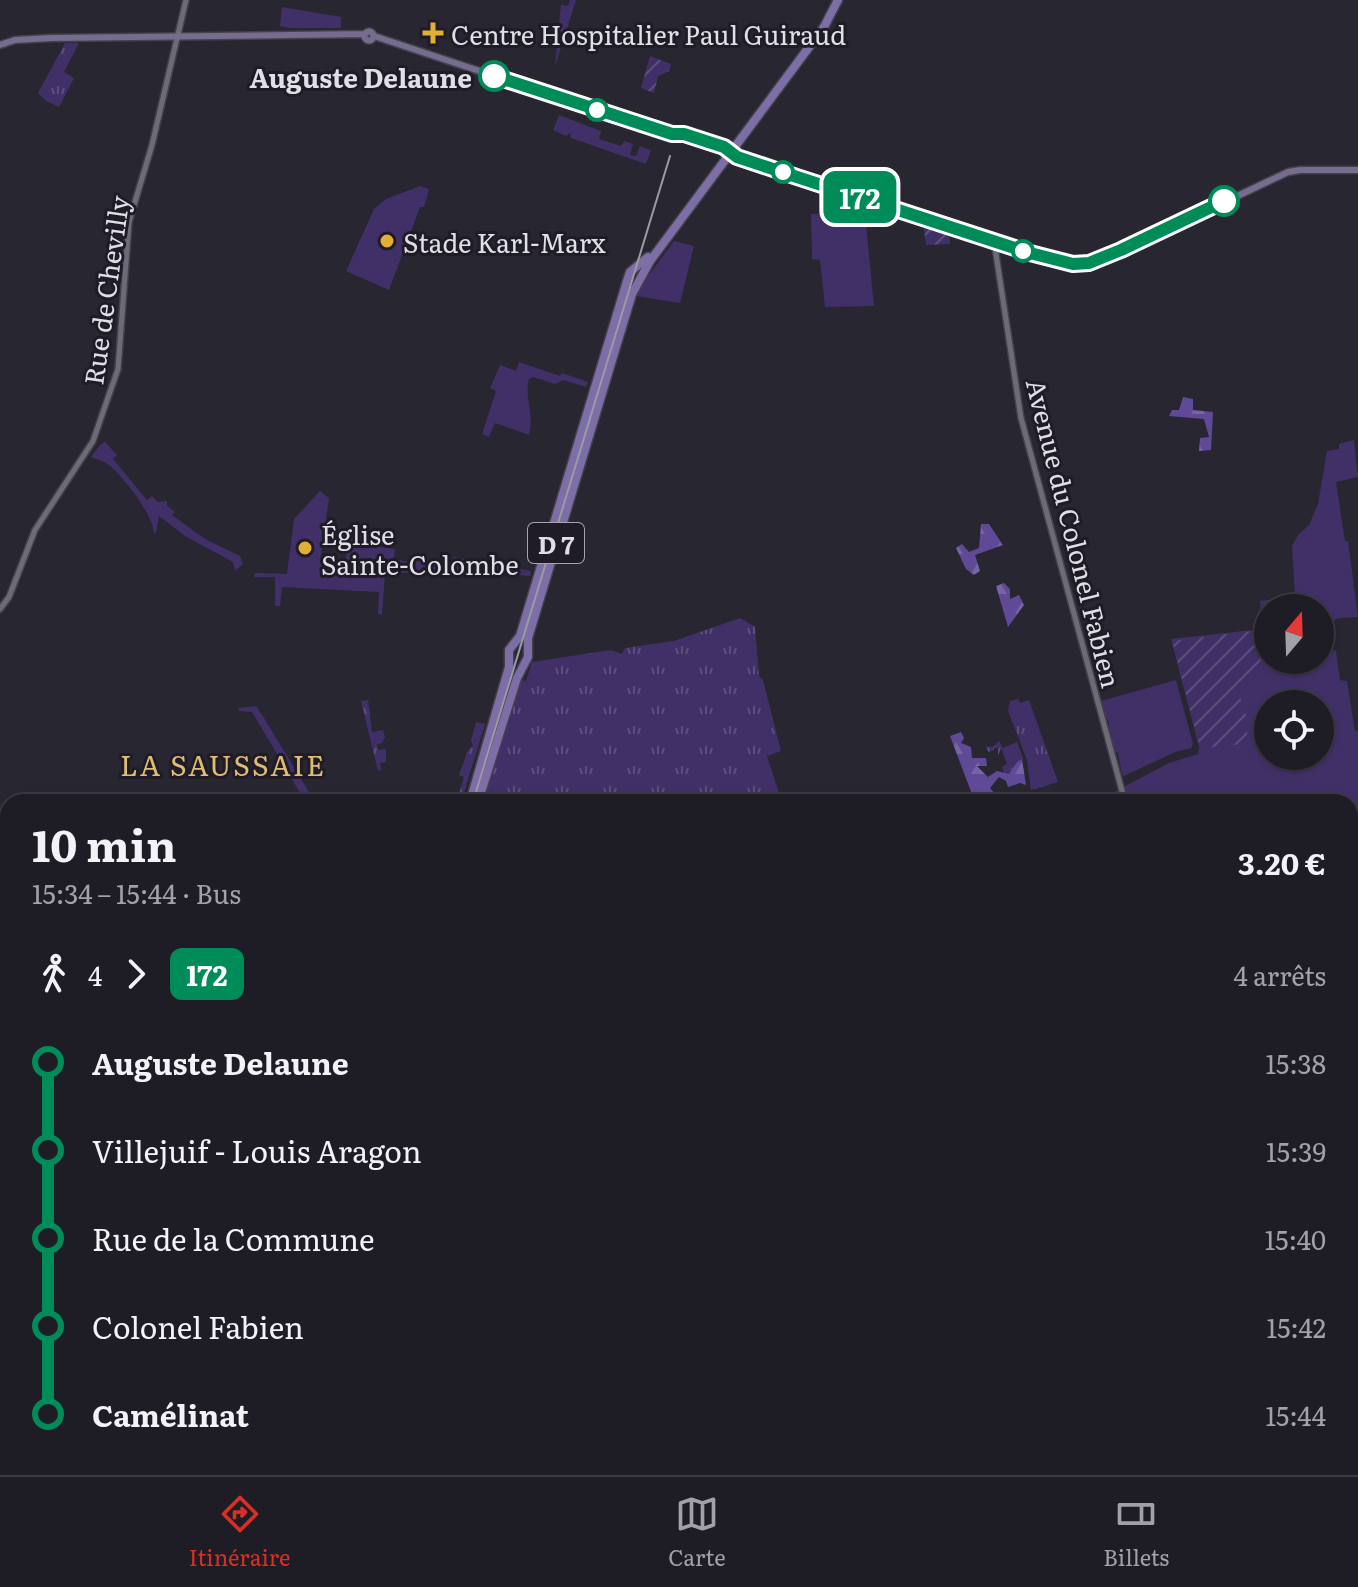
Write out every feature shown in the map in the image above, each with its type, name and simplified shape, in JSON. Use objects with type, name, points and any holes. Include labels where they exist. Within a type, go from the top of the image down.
[{"type":"main road","name":"D 7","points":[[481,794],[521,669],[526,663],[530,631],[632,294],[650,261],[815,33],[835,0]]},
{"type":"main road","points":[[0,45],[15,40],[51,38],[365,34],[368,40],[374,36],[672,134],[680,132],[801,177],[1076,268],[1089,266],[1282,174],[1300,170],[1358,170]]},
{"type":"main road","name":"D 7","points":[[472,794],[509,667],[508,655],[520,636],[630,272],[651,254],[731,151]]},
{"type":"main road","points":[[514,644],[524,644],[528,650]]},
{"type":"main road","points":[[509,667],[521,669]]},
{"type":"street","name":"Rue de Chevilly","points":[[0,609],[9,597],[34,532],[87,454],[117,374],[129,222],[152,145],[186,0]]},
{"type":"street","name":"Avenue du Colonel Fabien","points":[[994,241],[1021,418],[1123,794]]},
{"type":"green space","points":[[570,0],[576,0],[555,66],[561,5],[568,6]]},
{"type":"green space","points":[[282,7],[341,17],[341,28],[280,26]]},
{"type":"green space","points":[[65,43],[79,43],[64,72],[74,78],[59,107],[38,93]]},
{"type":"green space","points":[[650,56],[671,64],[669,71],[658,76],[654,93],[641,88]]},
{"type":"green space","points":[[559,115],[601,131],[599,139],[621,146],[624,141],[633,144],[630,155],[636,156],[640,146],[651,150],[646,164],[571,138],[570,133],[566,136],[553,130]]},
{"type":"green space","points":[[420,186],[429,189],[424,207],[420,207],[389,290],[346,271],[374,209],[386,199]]},
{"type":"green space","points":[[825,190],[836,193],[835,202],[840,204],[837,214],[865,214],[874,306],[825,307],[820,260],[812,259],[811,214],[822,214]]},
{"type":"green space","points":[[923,222],[949,231],[950,244],[926,245]]},
{"type":"green space","points":[[674,241],[694,246],[680,303],[636,296],[643,283]]},
{"type":"green space","points":[[519,362],[588,382],[586,387],[563,380],[555,384],[533,377],[529,379],[528,387],[529,435],[495,423],[489,437],[482,434],[496,391],[490,388],[500,365],[516,371]]},
{"type":"green space","points":[[1183,397],[1193,399],[1193,410],[1213,412],[1211,450],[1199,451],[1200,438],[1209,437],[1204,419],[1169,416],[1172,410],[1179,410]]},
{"type":"green space","points":[[1354,440],[1358,477],[1336,482],[1358,617],[1334,620],[1334,594],[1295,594],[1292,546],[1309,525],[1318,504],[1327,451],[1339,449],[1339,444]]},
{"type":"green space","points":[[105,442],[117,455],[113,459],[147,500],[152,496],[158,502],[167,501],[167,506],[175,512],[172,515],[205,539],[240,556],[243,564],[235,571],[233,562],[185,536],[159,516],[154,533],[143,507],[122,478],[107,464],[91,457]]},
{"type":"green space","points":[[320,491],[329,498],[320,562],[345,562],[351,528],[369,531],[367,545],[395,549],[394,559],[409,562],[410,558],[450,565],[454,557],[531,571],[530,576],[445,570],[385,574],[382,615],[378,614],[379,592],[282,587],[280,606],[275,606],[275,577],[254,577],[255,573],[287,574],[294,519]]},
{"type":"green space","points":[[981,524],[989,524],[1003,545],[975,555],[980,571],[974,575],[966,569],[956,548],[962,544],[969,552],[979,548]]},
{"type":"green space","points":[[1004,583],[1010,589],[1010,599],[1019,595],[1024,605],[1008,627],[996,586]]},
{"type":"green space","points":[[740,618],[755,627],[759,676],[763,680],[781,751],[767,756],[779,794],[485,794],[521,680],[526,681],[532,662],[611,650],[622,654],[625,648],[674,641]]},
{"type":"green space","points":[[1254,630],[1254,674],[1334,674],[1336,651],[1340,680],[1347,681],[1355,731],[1358,731],[1358,794],[1110,794],[1169,763],[1198,754],[1199,747],[1171,639]]},
{"type":"green space","points":[[1254,631],[1254,674],[1258,674],[1240,697],[1245,709],[1248,740],[1244,744],[1203,748],[1199,744],[1172,641]]},
{"type":"green space","points":[[1176,680],[1193,744],[1191,748],[1175,752],[1124,776],[1101,701]]},
{"type":"green space","points":[[1018,699],[1020,703],[1029,700],[1058,782],[1031,790],[1027,760],[1008,711],[1010,701]]},
{"type":"green space","points":[[368,700],[372,732],[383,730],[385,737],[382,743],[377,744],[378,750],[386,749],[386,762],[380,763],[381,770],[378,771],[361,701]]},
{"type":"green space","points":[[256,706],[310,794],[301,794],[252,712],[239,711],[238,708]]},
{"type":"green space","points":[[476,722],[485,724],[463,794],[459,794],[464,777],[459,775],[468,750],[473,746],[471,740]]},
{"type":"green space","points":[[961,732],[964,738],[961,743],[971,747],[972,758],[986,758],[987,766],[977,766],[988,777],[997,771],[1009,774],[1022,759],[1026,785],[1020,783],[1008,787],[1006,781],[999,777],[990,788],[995,794],[972,794],[950,736]]},
{"type":"green space","points":[[999,741],[1003,748],[1017,742],[1024,761],[1017,762],[1009,774],[1004,774],[1002,767],[1007,764],[1001,748],[998,756],[998,749],[993,747]]},
{"type":"tram line","points":[[475,794],[670,156]]},
{"type":"bus line","name":"172","points":[[494,76],[639,124],[672,134],[684,134],[724,147],[737,157],[1030,253],[1073,264],[1089,263],[1121,250],[1224,201]]},
{"type":"place","name":"Centre Hospitalier Paul Guiraud","points":[[433,33]]},
{"type":"place","name":"Auguste Delaune","points":[[494,76]]},
{"type":"place","name":"Stade Karl-Marx","points":[[387,241]]},
{"type":"place","name":"Église Sainte-Colombe","points":[[305,548]]},
{"type":"district","name":"LA SAUSSAIE","points":[[223,764]]}]
